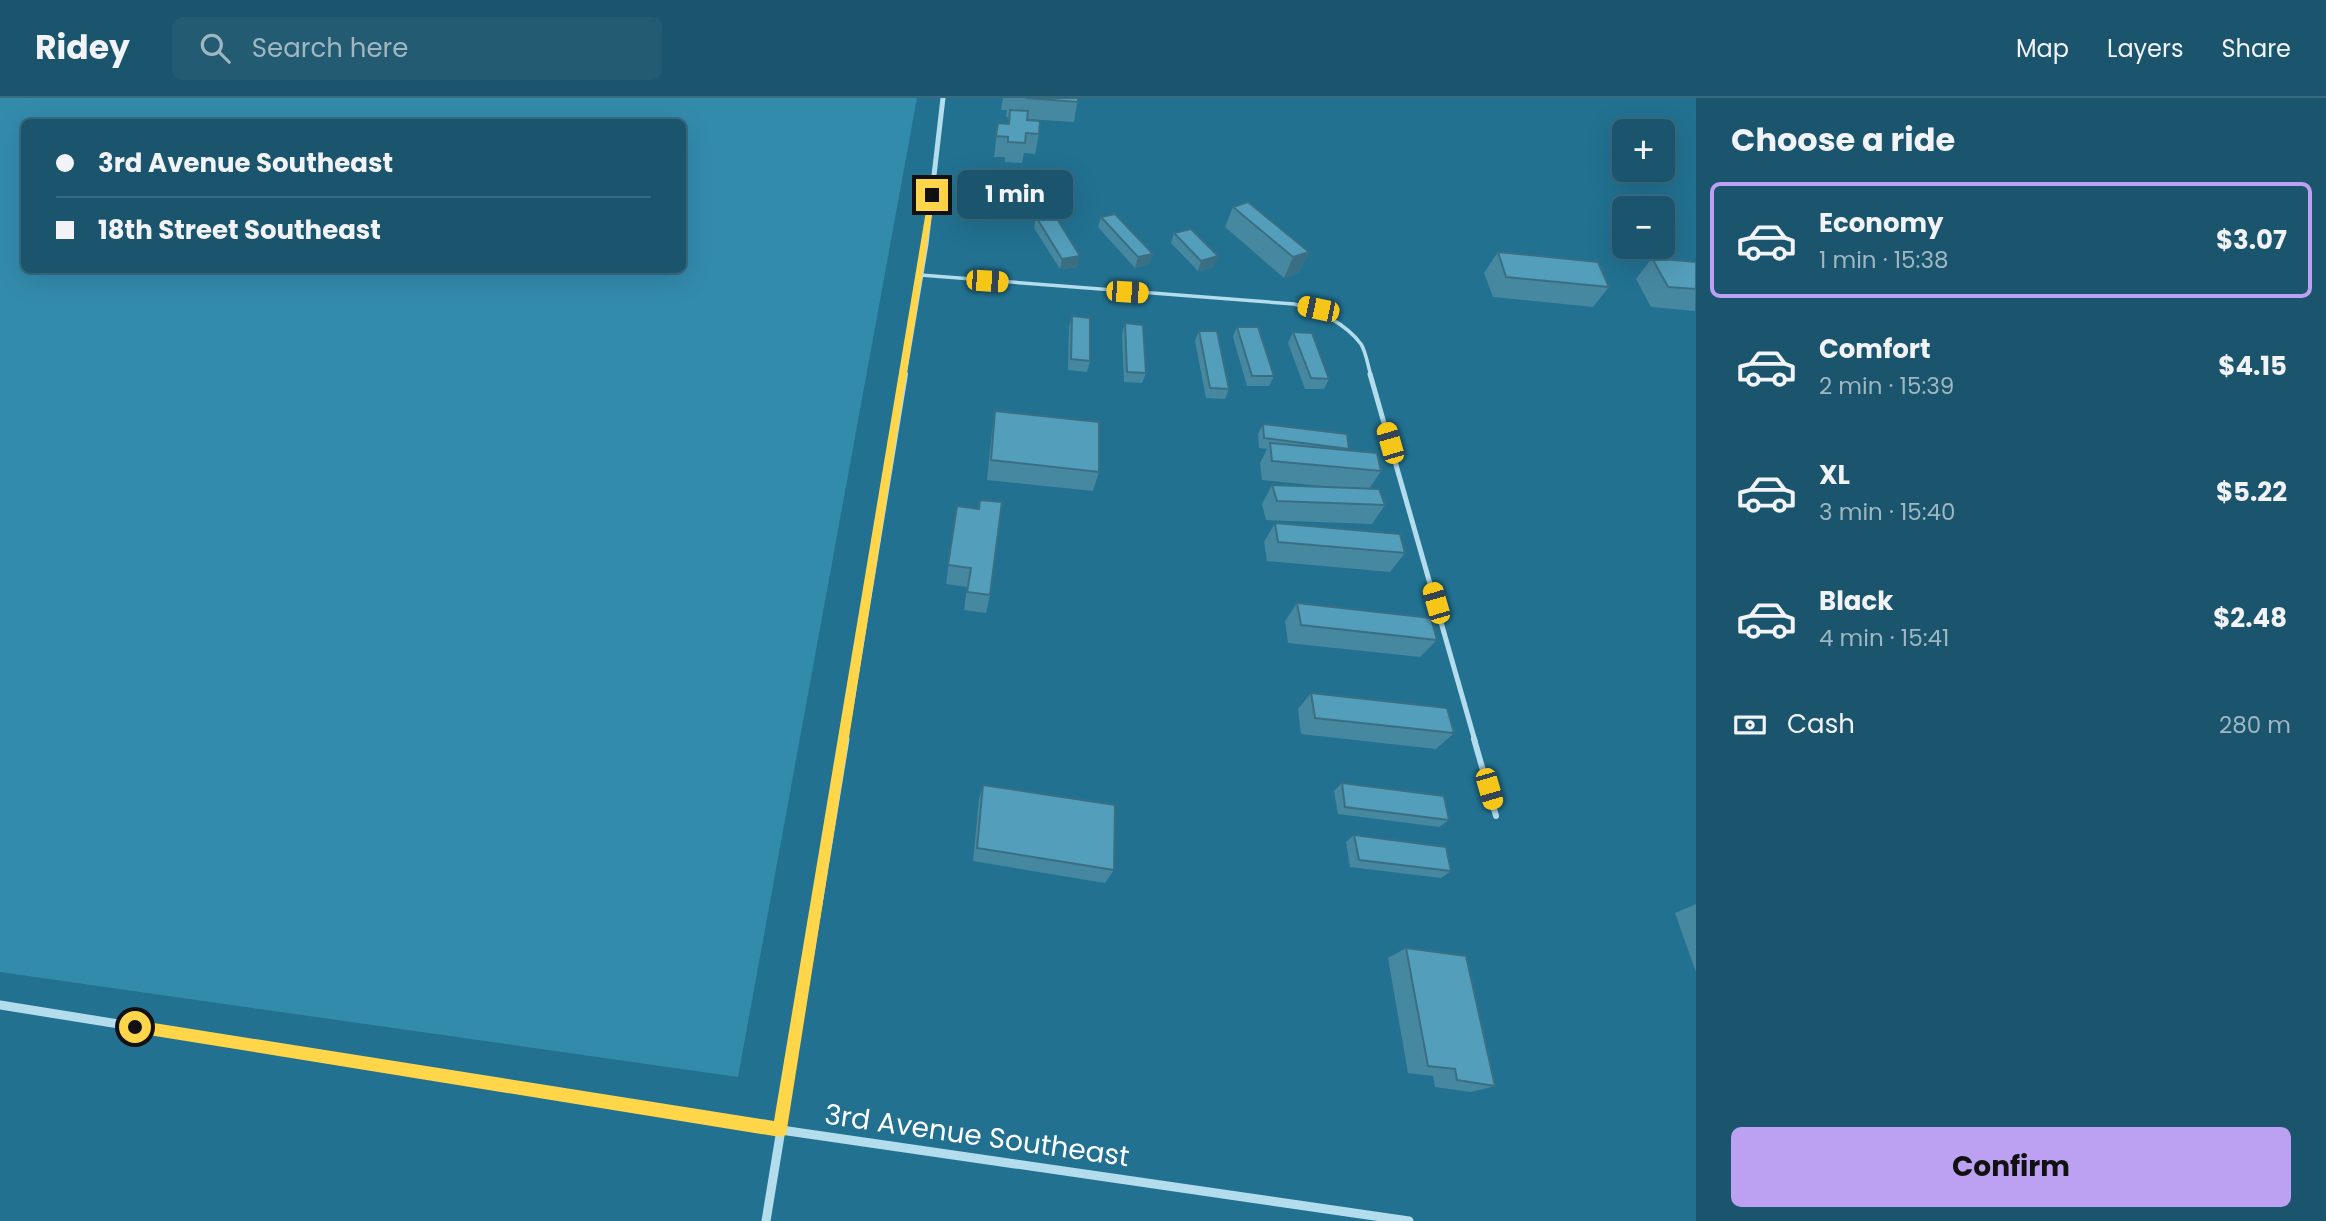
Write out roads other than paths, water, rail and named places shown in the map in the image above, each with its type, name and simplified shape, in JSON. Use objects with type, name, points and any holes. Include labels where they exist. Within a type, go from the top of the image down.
[{"type":"street","points":[[766,1221],[920,275],[943,98]]},
{"type":"street","name":"3rd Avenue Southeast","points":[[0,1006],[780,1130],[1409,1221]]},
{"type":"lane","points":[[920,275],[1294,304],[1318,309],[1335,319],[1362,345],[1496,816]]}]
